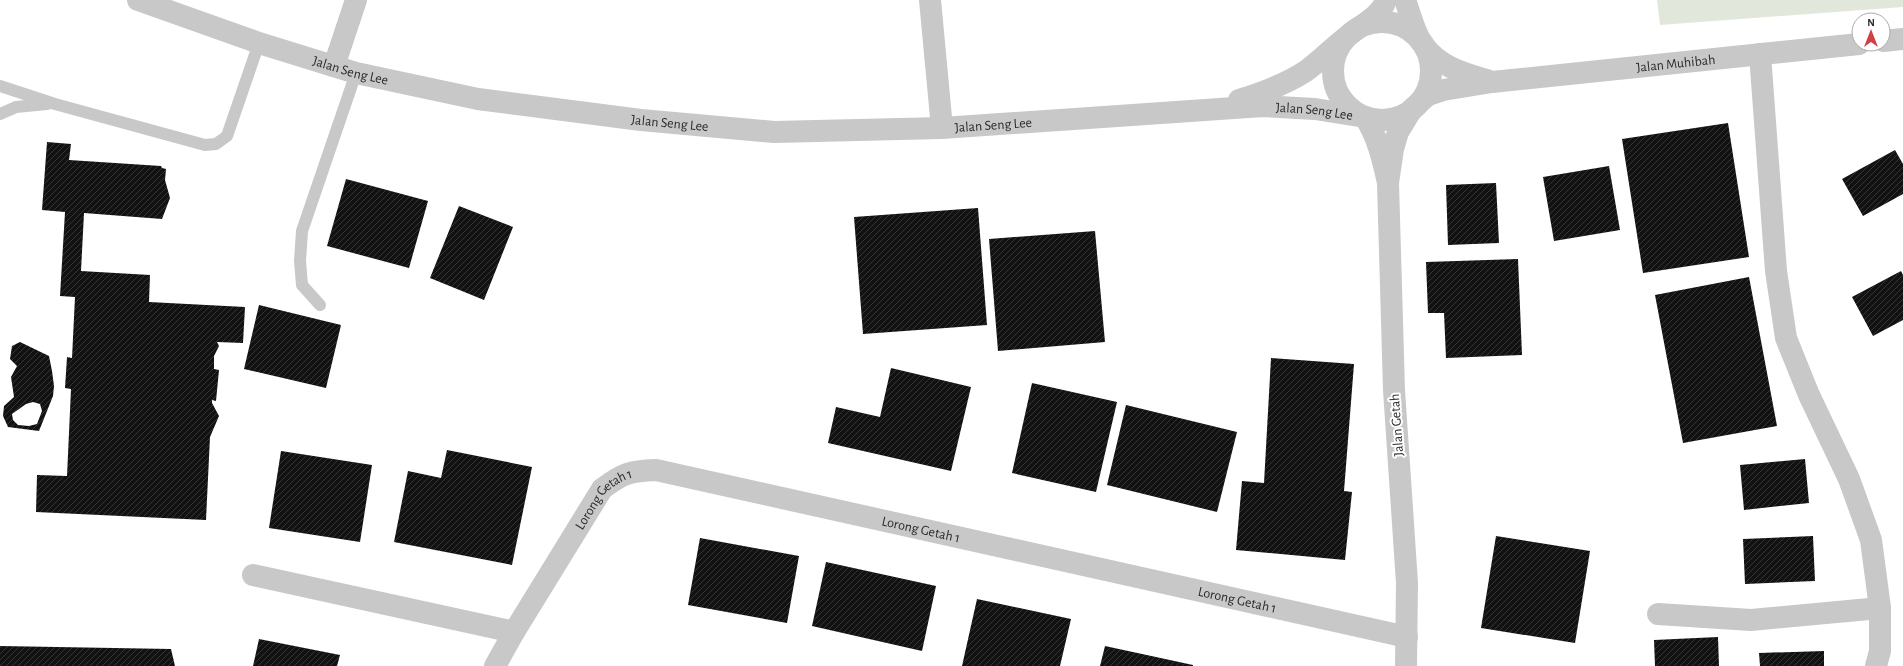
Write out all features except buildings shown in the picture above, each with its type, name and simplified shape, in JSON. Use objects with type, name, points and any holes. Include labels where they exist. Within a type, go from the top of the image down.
[{"type":"street","name":"Jalan Seng Lee","points":[[138,0],[259,43],[356,73],[478,99],[641,120],[774,132],[942,128],[1216,108],[1263,106],[1315,109],[1365,117]]},
{"type":"street","points":[[334,66],[356,0]]},
{"type":"street","points":[[930,0],[942,128]]},
{"type":"street","points":[[1386,0],[1384,6],[1376,15],[1348,36],[1338,49],[1332,64],[1333,81],[1339,96],[1343,101],[1350,109],[1365,117],[1381,120],[1398,117],[1412,109],[1422,98],[1429,85],[1431,70],[1429,56],[1422,43],[1405,0]]},
{"type":"street","points":[[1348,36],[1362,26],[1378,22],[1395,24],[1410,31],[1422,43]]},
{"type":"street","name":"Jalan Seng Lee","points":[[1216,108],[1260,93],[1286,82],[1306,70],[1348,36]]},
{"type":"street","points":[[1891,40],[1903,39]]},
{"type":"street","name":"Jalan Muhibah","points":[[1422,43],[1439,61],[1456,71],[1492,82]]},
{"type":"street","name":"Jalan Muhibah","points":[[1412,109],[1428,95],[1443,90],[1492,82],[1851,45]]},
{"type":"street","points":[[1760,54],[1776,271],[1786,338],[1808,395],[1849,479],[1871,540],[1880,608],[1880,651],[1876,666]]},
{"type":"street","name":"Jalan Getah","points":[[1406,666],[1407,583],[1394,390],[1388,183],[1393,149],[1398,132],[1412,109]]},
{"type":"street","name":"Jalan Getah","points":[[1365,117],[1374,131],[1379,145],[1388,183]]},
{"type":"street","name":"Lorong Getah 1","points":[[495,666],[514,632],[602,489],[616,479],[632,471],[656,470],[1407,637]]},
{"type":"street","points":[[253,575],[514,632]]},
{"type":"street","points":[[1658,614],[1751,620],[1880,608]]},
{"type":"lane","points":[[0,86],[55,104],[205,145],[216,144],[227,136],[259,43]]},
{"type":"lane","points":[[320,305],[302,285],[300,261],[302,231],[356,73]]},
{"type":"lane","points":[[0,114],[16,107],[55,104]]},
{"type":"shaded area","points":[[1657,0],[1903,0],[1903,7],[1660,25]]}]
